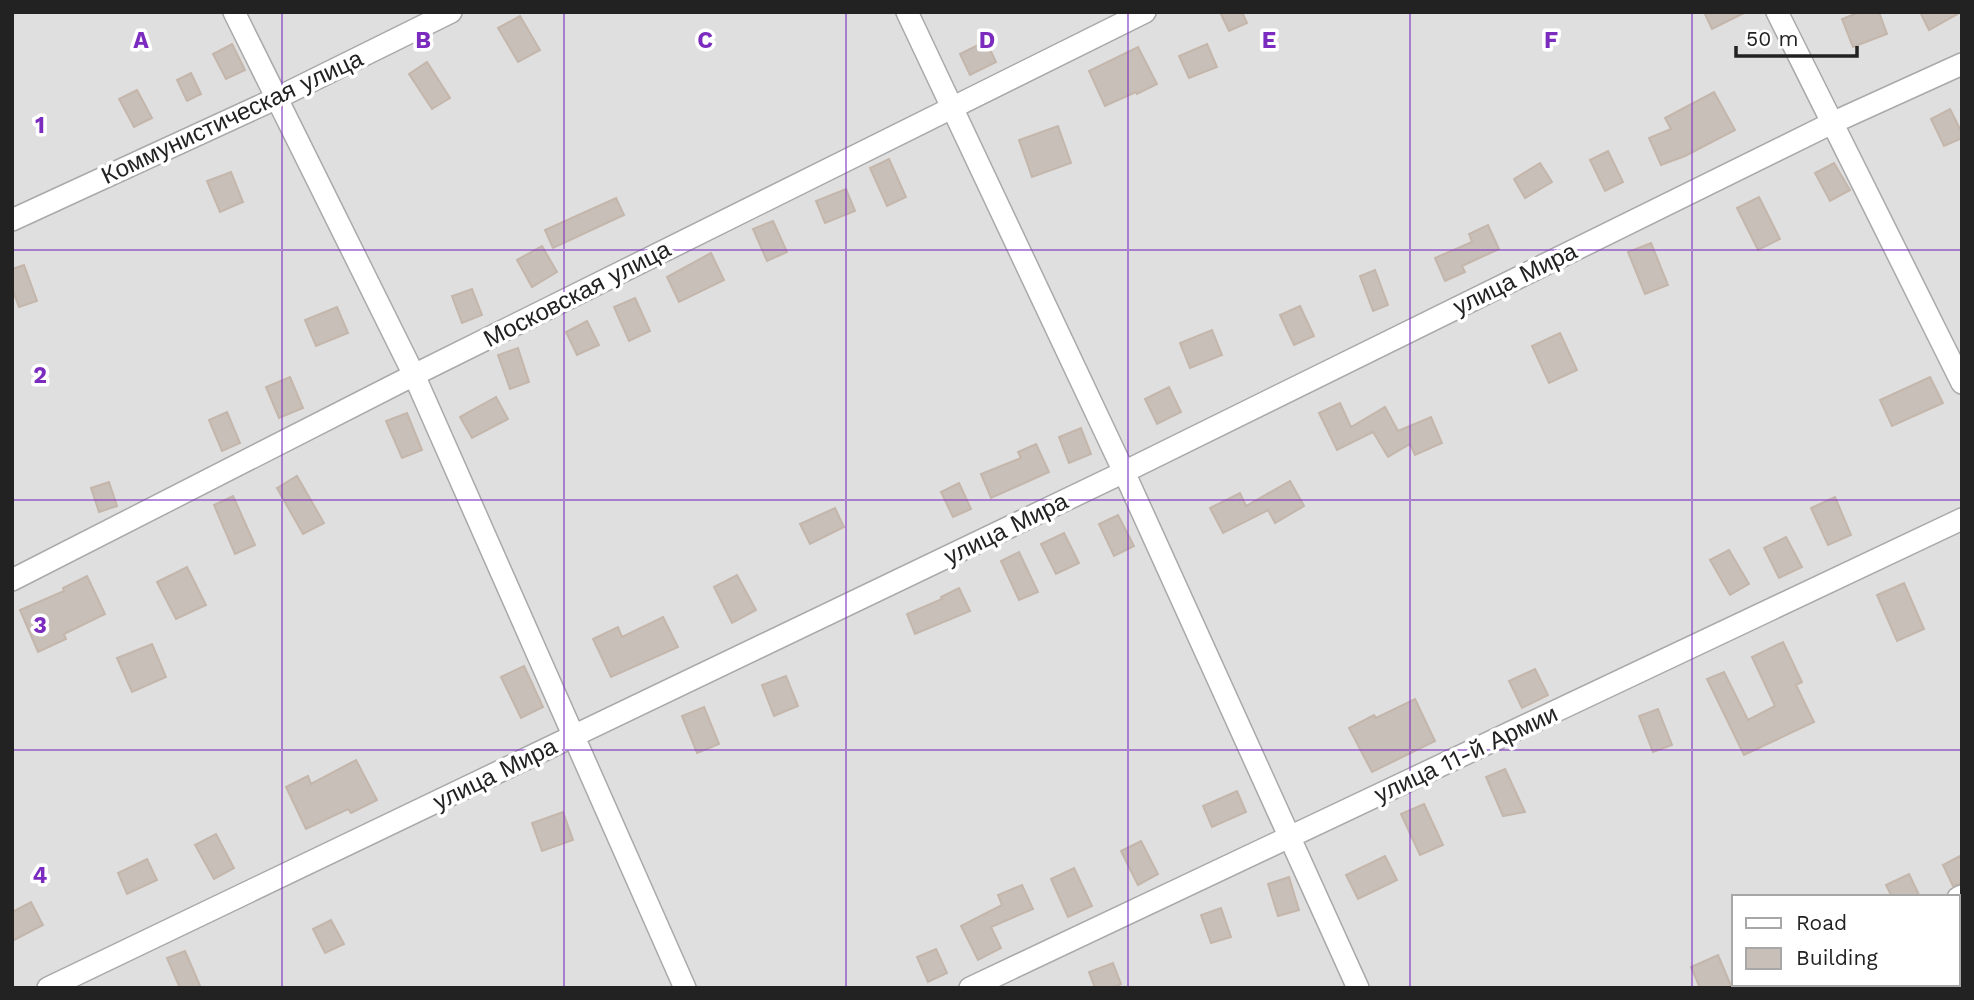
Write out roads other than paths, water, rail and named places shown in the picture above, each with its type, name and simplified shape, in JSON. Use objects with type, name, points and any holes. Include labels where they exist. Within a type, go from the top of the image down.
[{"type":"street","points":[[234,12],[414,375],[685,988]]},
{"type":"street","name":"Коммунистическая улица","points":[[12,220],[275,99],[451,12]]},
{"type":"street","points":[[908,12],[1124,472],[1358,988]]},
{"type":"street","name":"Московская улица","points":[[12,580],[414,375],[1145,12]]},
{"type":"street","points":[[1777,12],[1962,383]]},
{"type":"street","name":"улица Мира","points":[[48,988],[1124,472],[1832,123],[1962,64]]},
{"type":"street","name":"улица 11-й Армии","points":[[970,988],[1962,519]]}]
